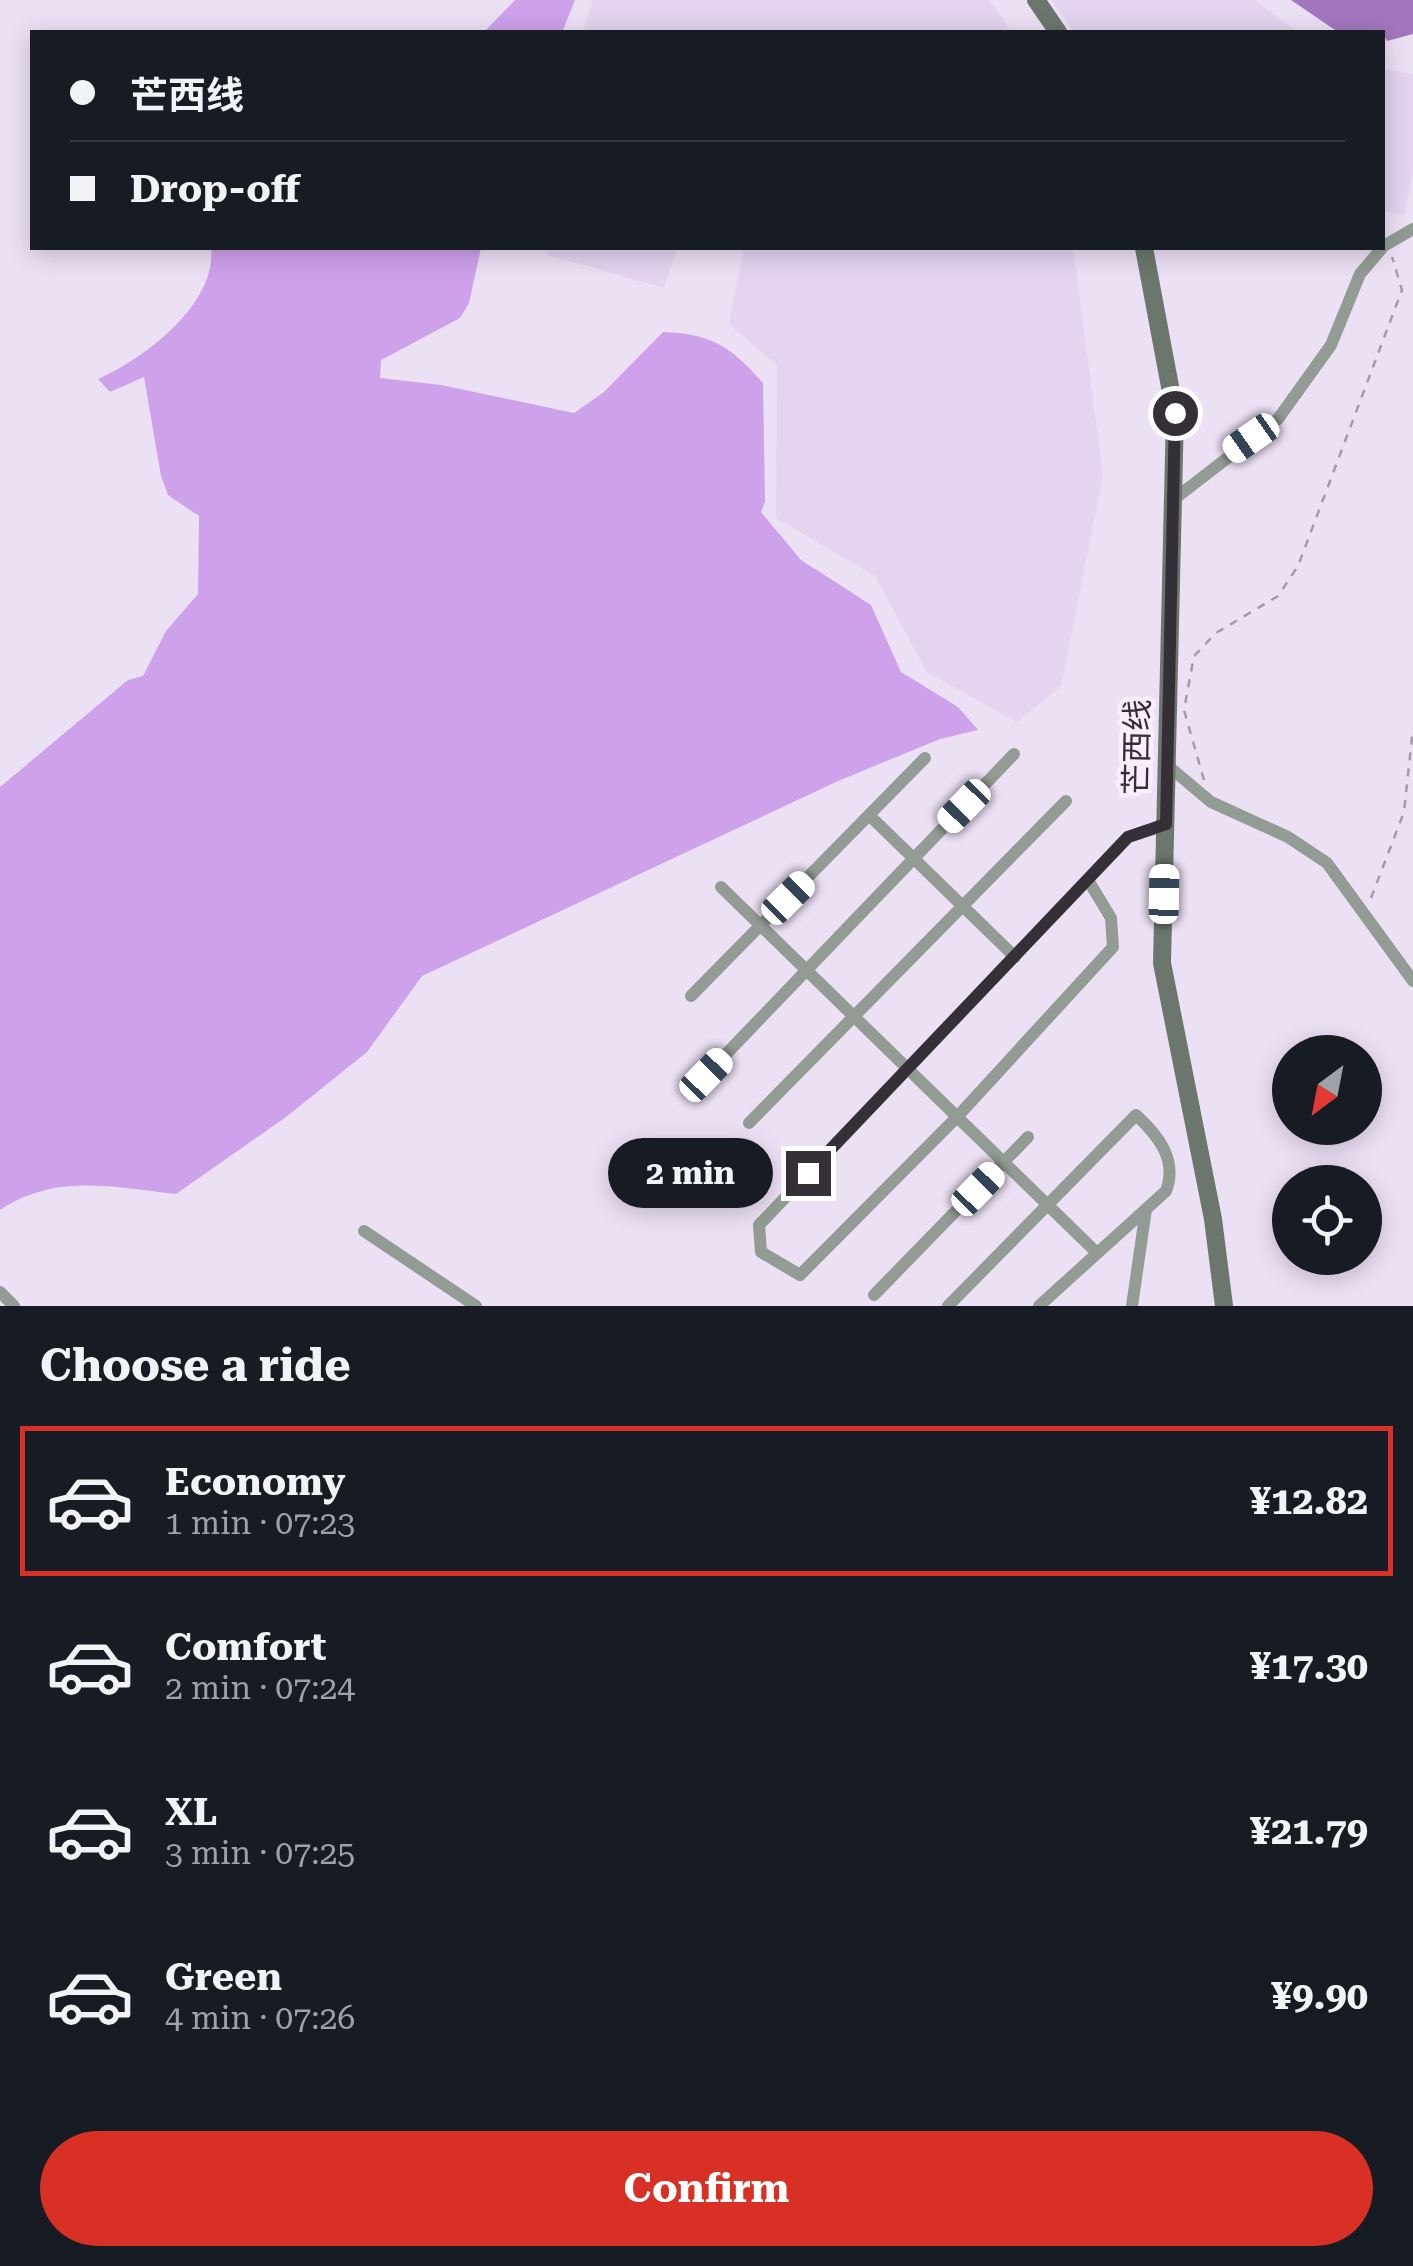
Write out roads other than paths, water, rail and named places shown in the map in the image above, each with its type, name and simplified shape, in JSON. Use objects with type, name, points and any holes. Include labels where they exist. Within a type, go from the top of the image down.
[{"type":"main road","points":[[1036,0],[1057,30]]},
{"type":"main road","name":"芒西线","points":[[1144,250],[1175,413],[1162,963],[1214,1219],[1224,1306]]},
{"type":"street","points":[[1385,244],[1413,229]]},
{"type":"street","points":[[1174,500],[1278,419],[1331,345],[1360,274],[1380,250]]},
{"type":"street","points":[[706,1075],[1014,754]]},
{"type":"street","points":[[691,996],[925,758]]},
{"type":"street","points":[[1167,765],[1205,796],[1288,837],[1327,863],[1413,981]]},
{"type":"street","points":[[748,1123],[1066,801]]},
{"type":"street","points":[[869,815],[1014,957]]},
{"type":"street","points":[[1088,880],[1111,918],[1113,947],[957,1117],[800,1276],[761,1252],[759,1225],[1128,837],[1166,824]]},
{"type":"street","points":[[721,886],[1097,1253]]},
{"type":"street","points":[[1398,961],[1413,954]]},
{"type":"street","points":[[948,1306],[1136,1115],[1160,1137],[1172,1176],[1166,1190],[1038,1306]]},
{"type":"street","points":[[874,1295],[1028,1137]]},
{"type":"street","points":[[1132,1306],[1146,1209]]},
{"type":"street","points":[[364,1231],[476,1306]]},
{"type":"street","points":[[0,1292],[14,1306]]}]
